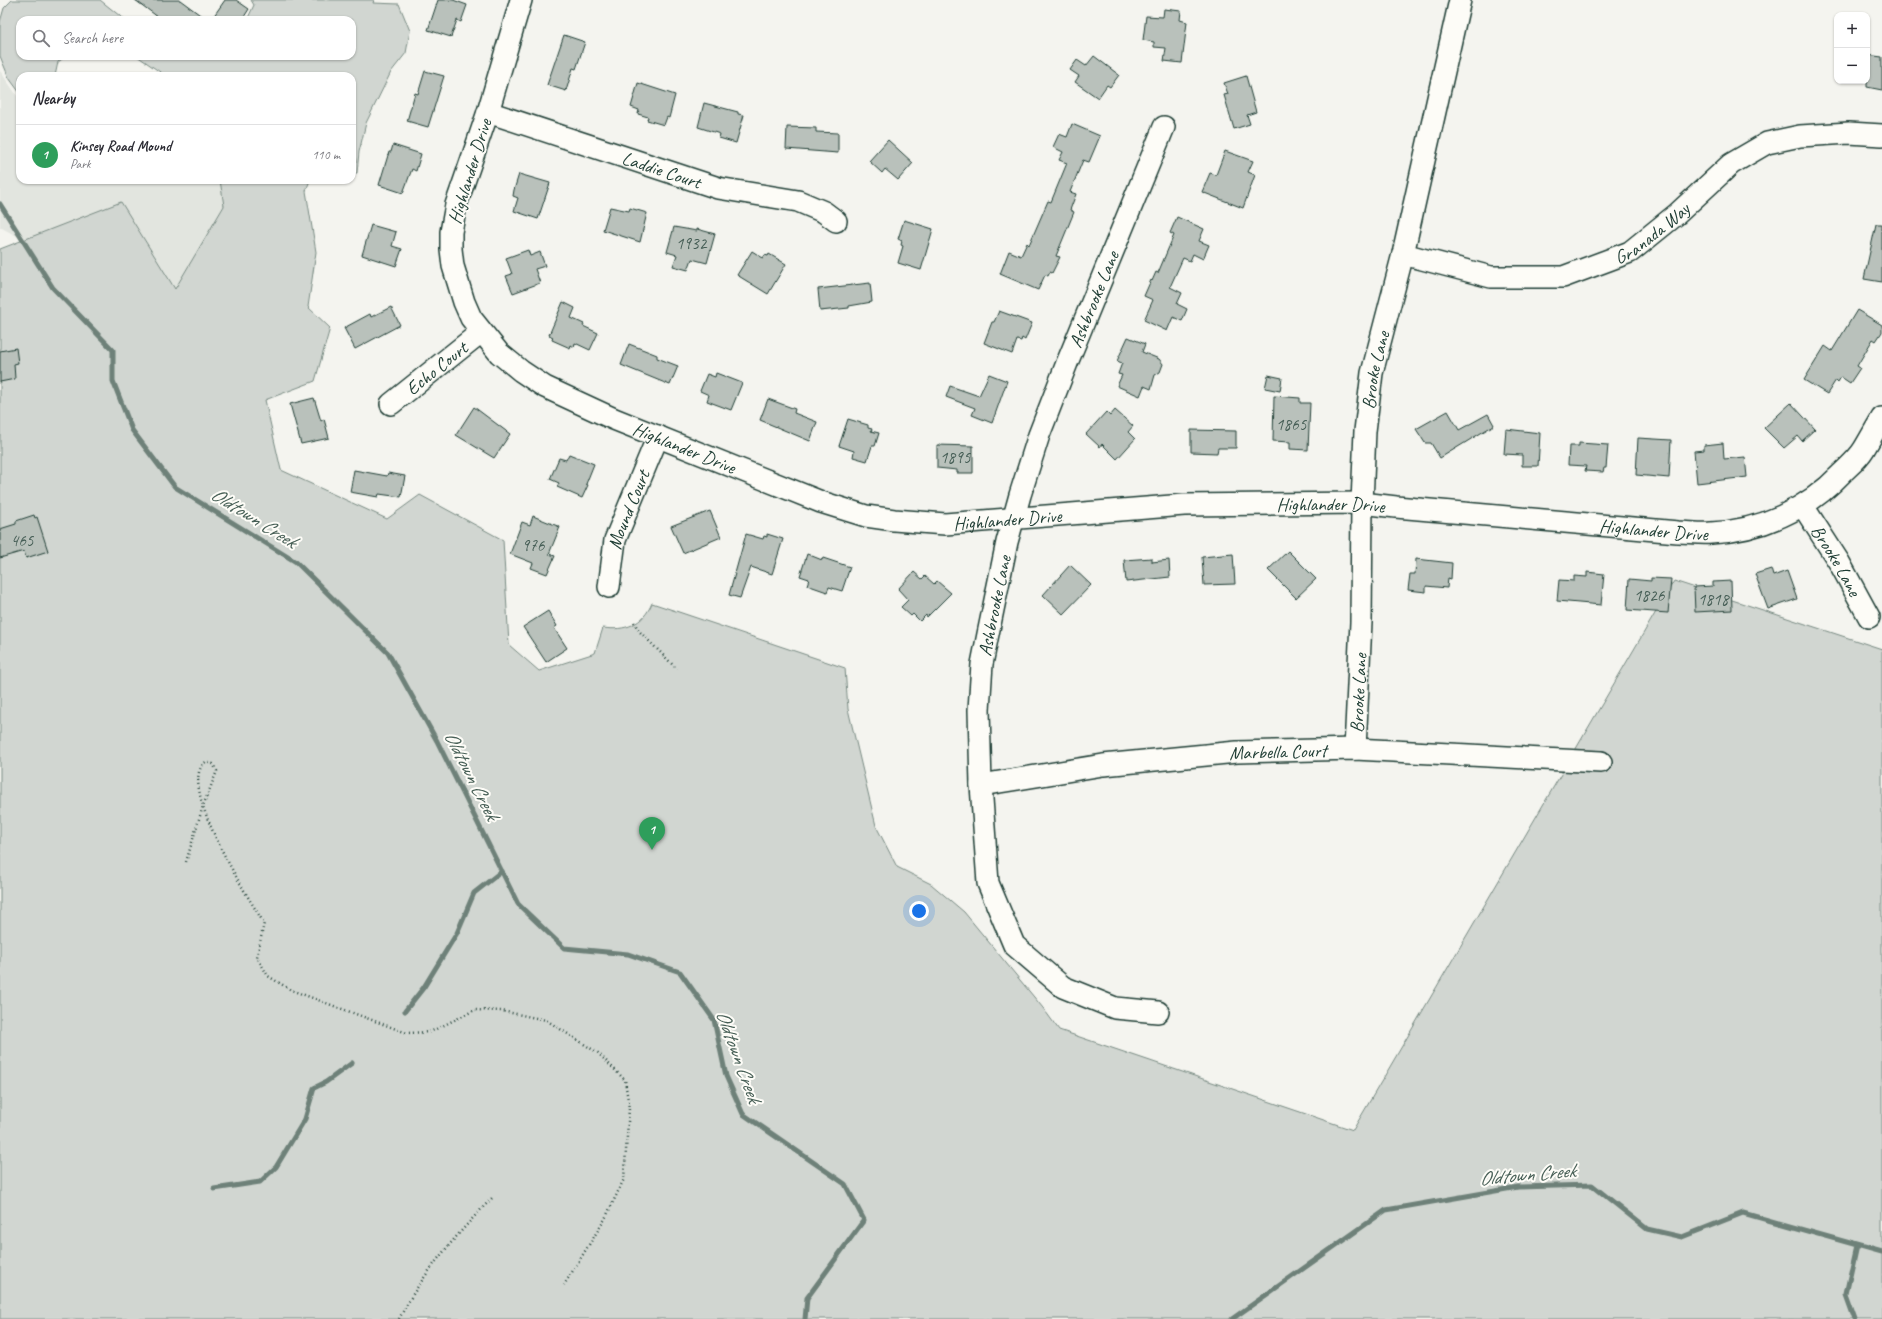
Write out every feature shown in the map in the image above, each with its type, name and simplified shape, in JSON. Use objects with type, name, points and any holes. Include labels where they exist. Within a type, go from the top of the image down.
[{"type":"street","name":"Highlander Drive","points":[[521,0],[488,112],[456,205],[451,232],[453,266],[464,302],[471,318],[499,353],[521,371],[545,387],[614,419],[821,502],[866,516],[945,524],[1013,520],[1184,505],[1362,503],[1631,528],[1712,533],[1742,529],[1770,521],[1803,506],[1834,482],[1855,460],[1863,450],[1882,418]]},
{"type":"street","name":"Brooke Lane","points":[[1355,749],[1361,622],[1362,503],[1365,431],[1372,373],[1403,254],[1460,0]]},
{"type":"street","name":"Laddie Court","points":[[488,112],[718,188],[798,201],[824,212],[836,221]]},
{"type":"street","name":"Ashbrooke Lane","points":[[1158,1012],[1115,1008],[1063,987],[1014,945],[988,883],[980,785],[979,710],[982,664],[1007,542],[1044,421],[1164,127]]},
{"type":"street","name":"Granada Way","points":[[1403,254],[1491,277],[1563,277],[1630,252],[1677,214],[1731,164],[1767,143],[1800,136],[1849,133],[1882,135]]},
{"type":"street","name":"Echo Court","points":[[391,404],[481,332]]},
{"type":"street","name":"Mound Court","points":[[609,587],[615,540],[658,436]]},
{"type":"street","name":"Brooke Lane","points":[[1803,506],[1839,562],[1869,616]]},
{"type":"street","name":"Marbella Court","points":[[980,785],[1103,765],[1237,752],[1355,749],[1601,762]]},
{"type":"path","points":[[634,622],[639,631],[677,669]]},
{"type":"path","points":[[186,862],[203,806],[216,771],[213,764],[206,762],[201,765],[197,775],[203,806],[224,857],[264,923],[257,957],[268,976],[291,990],[407,1033],[430,1032],[475,1010],[502,1011],[546,1020],[598,1053],[625,1080],[629,1108],[624,1179],[605,1219],[564,1285]]},
{"type":"path","points":[[399,1319],[408,1302],[439,1257],[459,1232],[494,1196]]},
{"type":"shaded area","points":[[12,0],[100,0],[120,16],[16,16],[16,60],[61,60],[58,62],[56,72],[16,72],[16,88],[9,78],[0,56],[0,22],[4,8]]},
{"type":"shaded area","points":[[251,0],[374,0],[373,3],[399,4],[410,31],[406,53],[391,72],[366,123],[359,152],[357,173],[356,72],[160,72],[143,60],[356,60],[356,16],[249,16],[254,5]]},
{"type":"shaded area","points":[[0,71],[16,94],[16,184],[252,184],[211,340],[0,227]]},
{"type":"shaded area","points":[[221,184],[309,184],[306,191],[316,252],[308,307],[330,328],[315,381],[265,400],[281,470],[387,519],[420,495],[503,540],[509,645],[539,671],[595,653],[603,628],[611,629],[632,625],[644,617],[652,603],[845,668],[848,709],[876,826],[897,867],[931,884],[964,912],[1043,1008],[1059,1030],[1353,1130],[1674,581],[1882,649],[1882,1319],[0,1319],[0,249],[121,202],[175,289],[224,206]]},
{"type":"building","points":[[135,0],[180,0],[202,16],[157,16]]},
{"type":"building","points":[[225,0],[236,0],[249,9],[245,16],[214,16]]},
{"type":"building","points":[[438,0],[453,0],[467,5],[461,22],[457,20],[451,37],[428,30]]},
{"type":"building","points":[[1164,9],[1181,11],[1180,20],[1187,22],[1182,63],[1164,61],[1166,48],[1154,47],[1154,42],[1143,40],[1146,16],[1163,17]]},
{"type":"building","points":[[564,35],[585,42],[576,69],[573,68],[566,91],[547,85]]},
{"type":"building","points":[[1870,55],[1882,57],[1882,90],[1867,87],[1867,84],[1870,84]]},
{"type":"building","points":[[1094,56],[1119,75],[1110,87],[1107,85],[1098,98],[1075,82],[1079,76],[1070,70],[1077,60],[1086,66]]},
{"type":"building","points":[[425,71],[444,76],[428,127],[407,121],[415,93],[418,94]]},
{"type":"building","points":[[1246,76],[1256,112],[1247,115],[1250,124],[1234,129],[1224,95],[1228,94],[1224,83]]},
{"type":"building","points":[[638,83],[675,95],[669,118],[667,117],[664,125],[647,120],[648,117],[638,114],[639,110],[631,107]]},
{"type":"building","points":[[704,103],[744,115],[736,143],[719,138],[720,134],[698,127]]},
{"type":"building","points":[[1072,124],[1100,136],[1089,162],[1083,160],[1070,192],[1076,194],[1070,210],[1074,212],[1056,256],[1060,257],[1052,273],[1050,272],[1048,276],[1045,275],[1038,290],[1000,274],[1009,251],[1021,256],[1027,243],[1029,245],[1048,201],[1051,202],[1067,163],[1059,160],[1063,152],[1053,147],[1059,134],[1067,137]]},
{"type":"building","points":[[787,127],[816,128],[816,132],[838,133],[838,153],[786,149]]},
{"type":"building","points":[[888,140],[913,163],[898,180],[885,169],[882,173],[869,161]]},
{"type":"building","points":[[393,145],[421,154],[416,171],[412,169],[403,193],[379,185],[389,152],[391,152]]},
{"type":"building","points":[[1225,151],[1253,161],[1248,172],[1255,175],[1243,208],[1202,192],[1210,173],[1216,175]]},
{"type":"building","points":[[519,174],[550,183],[538,219],[514,211],[518,198],[513,196]]},
{"type":"building","points":[[610,207],[629,211],[630,208],[647,213],[640,242],[603,230]]},
{"type":"building","points":[[1177,217],[1204,229],[1199,241],[1209,245],[1203,259],[1193,254],[1190,261],[1183,258],[1170,287],[1182,293],[1177,304],[1187,309],[1182,321],[1173,317],[1167,331],[1144,320],[1153,300],[1144,296],[1151,280],[1152,281],[1156,272],[1158,273],[1174,235],[1170,233]]},
{"type":"building","points":[[904,220],[933,229],[921,270],[898,263],[903,246],[901,245],[902,241],[898,239]]},
{"type":"building","points":[[1876,224],[1882,224],[1882,282],[1864,279]]},
{"type":"building","points":[[371,225],[396,232],[392,246],[402,249],[396,266],[362,255]]},
{"type":"building","points":[[674,227],[697,231],[697,229],[715,234],[707,263],[692,259],[688,270],[673,266],[677,255],[667,252]]},
{"type":"building","points":[[528,250],[530,256],[540,252],[545,266],[535,269],[540,283],[513,293],[506,276],[512,274],[506,258]]},
{"type":"building","points":[[752,251],[763,258],[765,255],[768,256],[769,254],[786,264],[768,294],[737,275]]},
{"type":"building","points":[[870,283],[872,302],[849,306],[849,308],[820,311],[818,289]]},
{"type":"building","points":[[563,302],[575,308],[571,318],[598,333],[590,350],[575,343],[574,347],[571,345],[570,348],[552,340],[553,337],[549,335]]},
{"type":"building","points":[[391,307],[400,325],[355,349],[344,328],[370,314],[371,317]]},
{"type":"building","points":[[1857,310],[1882,325],[1882,332],[1876,341],[1873,339],[1857,366],[1860,368],[1850,383],[1841,377],[1838,382],[1836,380],[1827,394],[1804,380],[1825,346],[1832,351]]},
{"type":"building","points":[[999,311],[1032,323],[1025,340],[1022,338],[1021,341],[1017,340],[1012,354],[984,343],[992,322],[994,322]]},
{"type":"building","points":[[1128,337],[1145,344],[1142,352],[1159,359],[1163,364],[1160,372],[1155,375],[1151,389],[1144,386],[1140,396],[1117,386],[1122,375],[1118,374],[1122,363],[1117,361]]},
{"type":"building","points":[[629,344],[657,355],[657,358],[678,366],[670,385],[621,365]]},
{"type":"building","points":[[16,348],[18,363],[14,364],[15,379],[0,382],[0,351]]},
{"type":"building","points":[[716,373],[742,383],[731,410],[707,401],[709,395],[700,391],[707,374],[715,377]]},
{"type":"building","points":[[989,374],[1007,381],[992,423],[972,415],[975,408],[946,397],[950,386],[979,396]]},
{"type":"building","points":[[1268,375],[1282,378],[1280,391],[1265,388]]},
{"type":"building","points":[[1274,396],[1300,398],[1300,403],[1310,403],[1308,450],[1290,449],[1290,442],[1273,441]]},
{"type":"building","points":[[314,398],[321,421],[324,419],[329,438],[301,444],[290,404]]},
{"type":"building","points":[[768,399],[795,409],[794,413],[817,422],[810,441],[760,420]]},
{"type":"building","points":[[1791,403],[1815,429],[1802,441],[1798,436],[1784,448],[1764,428]]},
{"type":"building","points":[[474,407],[510,434],[494,458],[456,435]]},
{"type":"building","points":[[1115,410],[1133,426],[1128,432],[1135,439],[1117,459],[1102,444],[1100,447],[1086,434],[1106,412],[1110,416]]},
{"type":"building","points":[[1448,411],[1459,430],[1488,414],[1494,425],[1440,458],[1431,443],[1425,443],[1416,429]]},
{"type":"building","points":[[848,419],[868,425],[868,428],[872,429],[871,431],[879,433],[875,446],[872,446],[867,461],[853,457],[854,451],[839,446]]},
{"type":"building","points":[[1506,429],[1540,433],[1538,466],[1522,466],[1522,455],[1504,454]]},
{"type":"building","points":[[1191,430],[1236,431],[1236,448],[1218,448],[1217,453],[1191,452]]},
{"type":"building","points":[[1638,438],[1671,440],[1669,478],[1636,475]]},
{"type":"building","points":[[1579,443],[1608,445],[1606,468],[1604,468],[1603,472],[1585,471],[1586,466],[1568,465],[1569,446],[1579,446]]},
{"type":"building","points":[[1723,443],[1724,459],[1745,457],[1747,477],[1697,483],[1694,451],[1704,450],[1704,445]]},
{"type":"building","points":[[937,445],[973,446],[973,473],[957,473],[957,470],[937,468]]},
{"type":"building","points":[[569,454],[594,464],[586,484],[588,485],[582,498],[557,487],[559,483],[550,479],[559,458],[566,460]]},
{"type":"building","points":[[354,470],[387,476],[388,473],[405,476],[401,497],[379,494],[378,497],[350,492]]},
{"type":"building","points":[[710,511],[721,537],[683,553],[671,526]]},
{"type":"building","points":[[34,515],[35,518],[37,517],[48,551],[26,558],[24,551],[0,558],[0,529],[16,524],[16,521]]},
{"type":"building","points":[[533,516],[560,527],[549,554],[555,556],[547,574],[531,568],[533,563],[510,554],[522,522],[530,525]]},
{"type":"building","points":[[746,534],[763,539],[764,536],[767,537],[767,534],[783,539],[772,574],[751,567],[740,598],[729,595]]},
{"type":"building","points":[[1288,551],[1316,579],[1296,598],[1268,570]]},
{"type":"building","points":[[807,554],[822,560],[823,558],[850,567],[842,591],[829,587],[827,592],[807,585],[809,579],[800,576]]},
{"type":"building","points":[[1233,554],[1235,584],[1204,585],[1202,557]]},
{"type":"building","points":[[1152,558],[1152,562],[1169,560],[1170,577],[1126,582],[1124,560]]},
{"type":"building","points":[[1416,559],[1452,563],[1451,579],[1448,578],[1447,588],[1426,586],[1426,592],[1408,590],[1410,574],[1415,574]]},
{"type":"building","points":[[1070,565],[1091,585],[1063,614],[1043,595]]},
{"type":"building","points":[[1771,569],[1773,576],[1787,571],[1797,599],[1768,609],[1755,574]]},
{"type":"building","points":[[914,572],[922,579],[925,576],[934,584],[937,581],[951,593],[927,617],[926,615],[920,621],[913,614],[911,616],[901,607],[908,600],[898,589]]},
{"type":"building","points":[[1587,572],[1604,574],[1601,605],[1557,601],[1559,580],[1574,581],[1574,576],[1587,577]]},
{"type":"building","points":[[1651,578],[1671,579],[1668,613],[1627,610],[1629,579],[1651,581]]},
{"type":"building","points":[[1731,581],[1732,610],[1695,612],[1694,587],[1713,586],[1713,582]]},
{"type":"building","points":[[548,611],[557,626],[554,628],[567,648],[546,662],[523,627]]},
{"type":"waterway","name":"Oldtown Creek","points":[[0,204],[53,288],[113,350],[113,381],[132,430],[175,487],[296,562],[388,653],[437,741],[518,904],[564,948],[628,954],[680,972],[714,1020],[726,1076],[743,1114],[845,1184],[864,1220],[807,1298],[805,1319]]},
{"type":"waterway","points":[[405,1011],[424,987],[457,933],[474,893],[502,871]]},
{"type":"waterway","points":[[214,1189],[260,1182],[276,1167],[305,1119],[314,1088],[326,1082],[352,1063]]},
{"type":"waterway","name":"Oldtown Creek","points":[[1232,1319],[1386,1210],[1518,1187],[1592,1185],[1647,1229],[1682,1237],[1743,1213],[1882,1252]]},
{"type":"waterway","points":[[1855,1319],[1846,1294],[1857,1245]]},
{"type":"place","name":"Kinsey Road Mound","points":[[652,850]]}]
